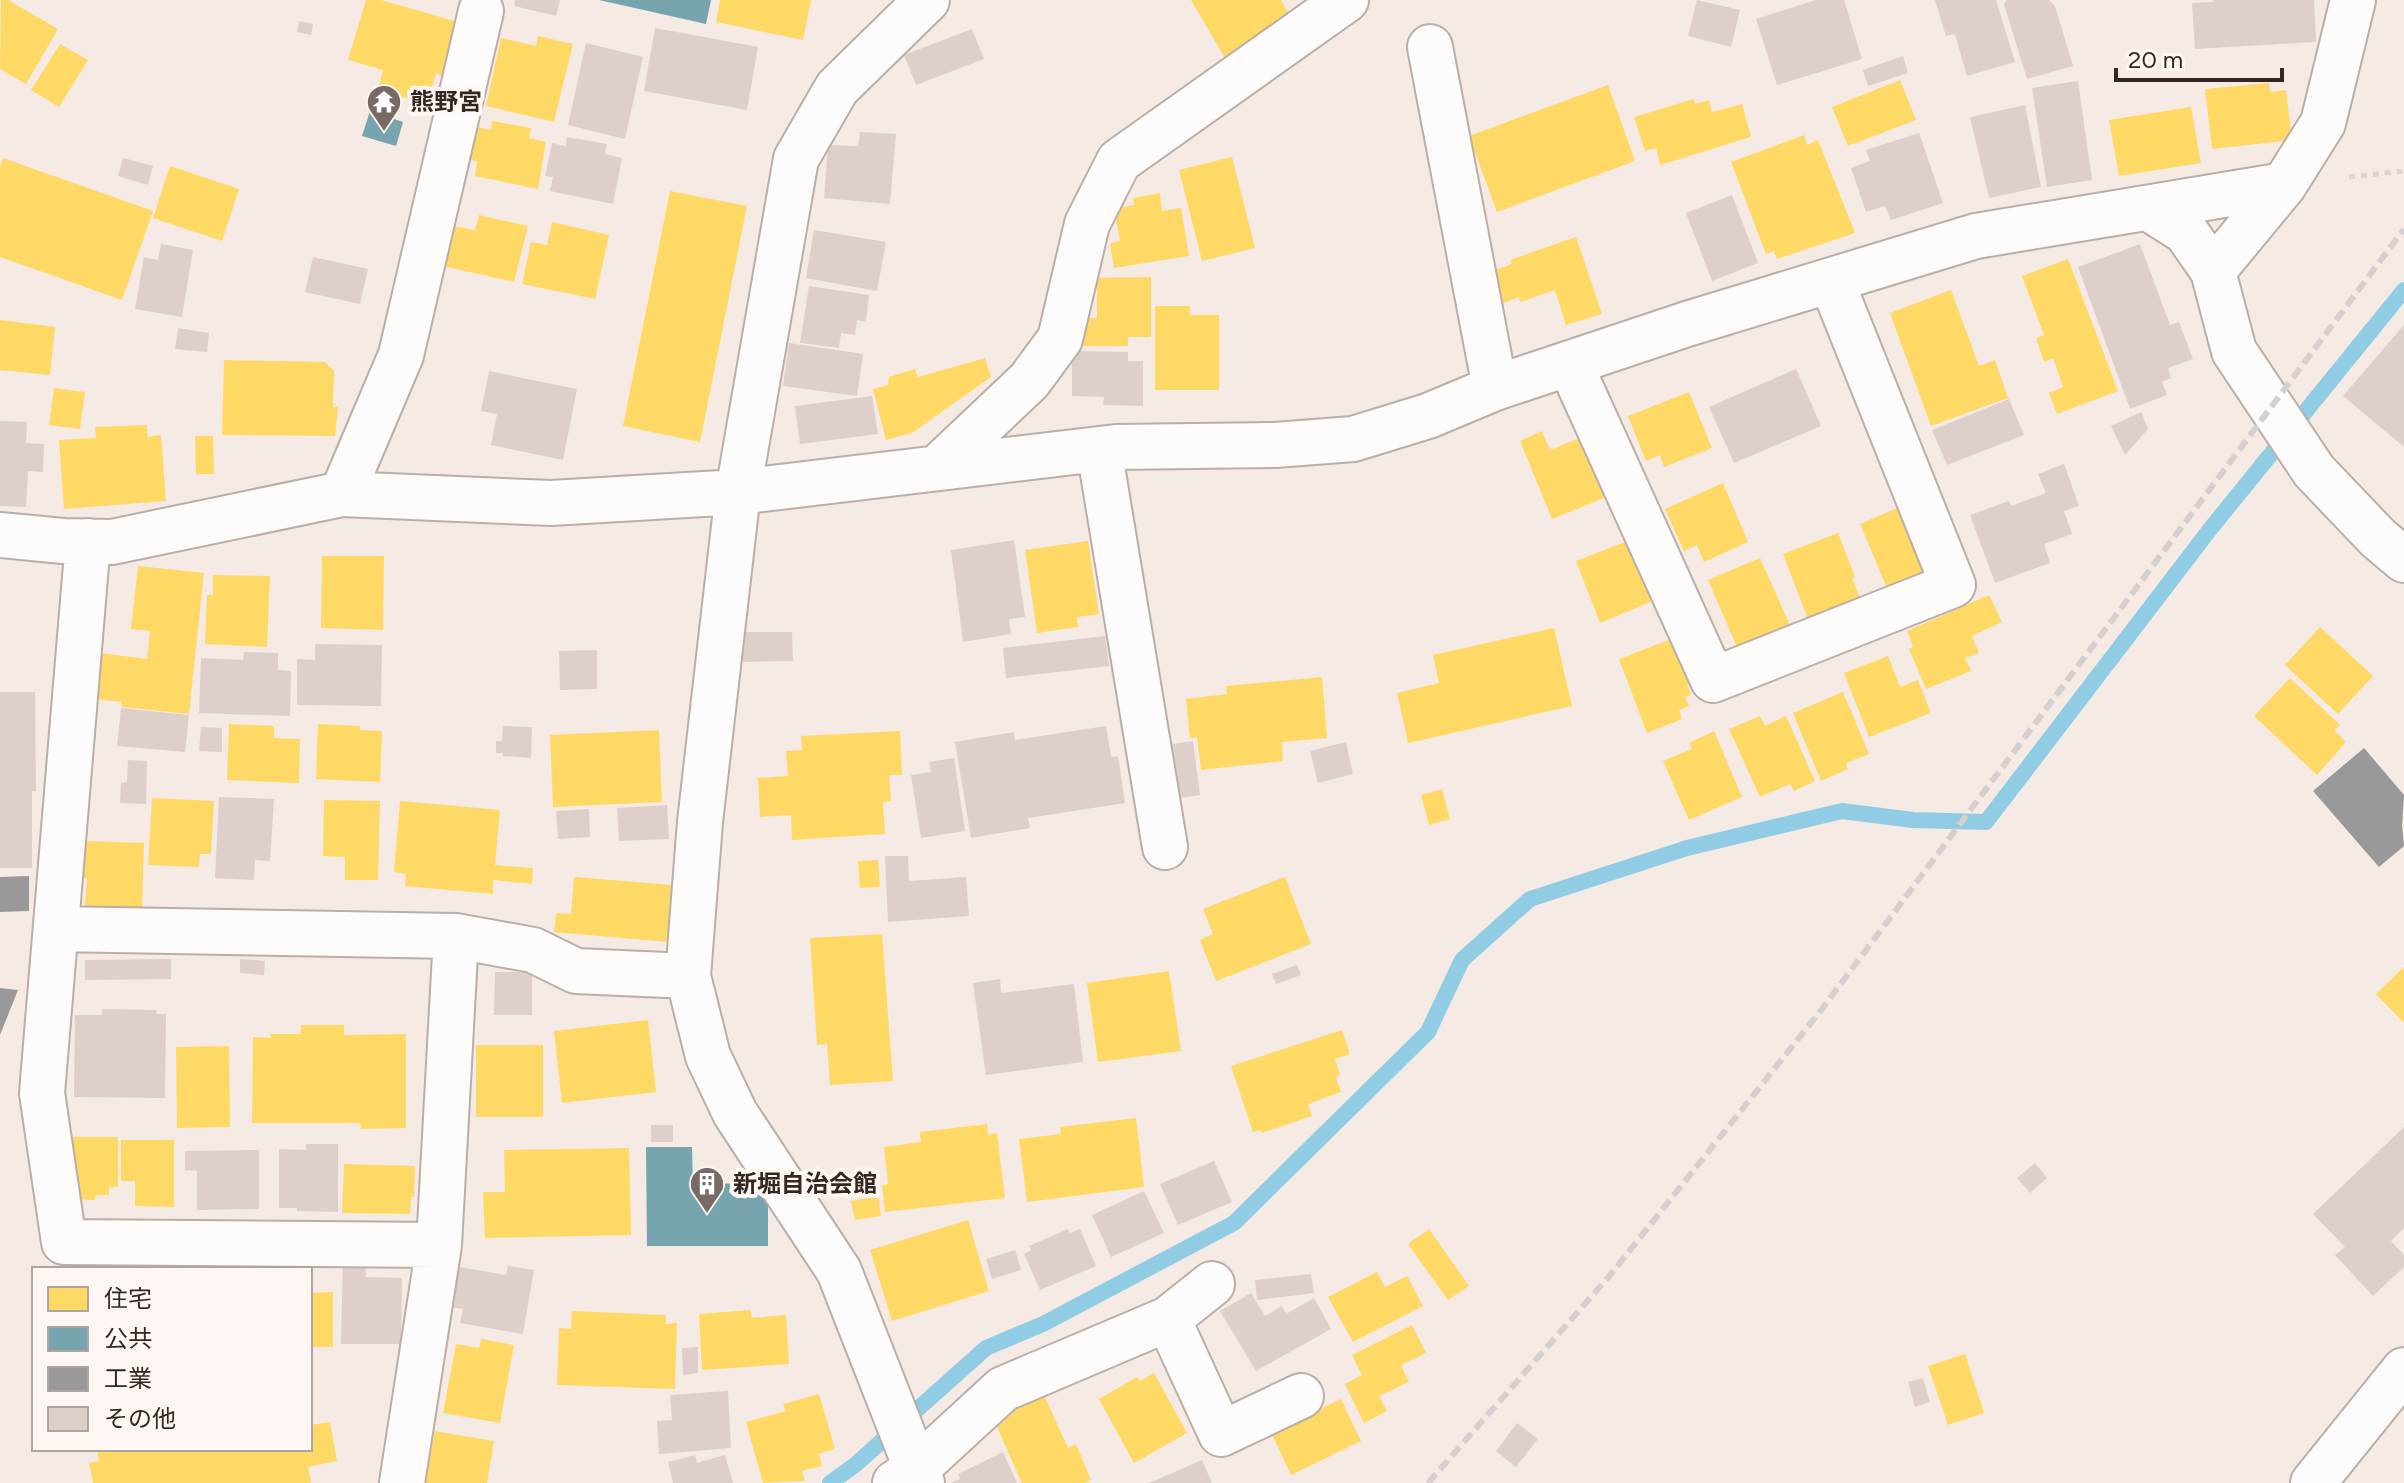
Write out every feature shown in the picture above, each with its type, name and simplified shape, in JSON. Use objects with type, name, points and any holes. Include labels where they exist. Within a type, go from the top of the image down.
[{"type":"street","points":[[927,0],[837,88],[796,159],[738,492],[700,822],[688,976],[708,1056],[735,1113],[839,1271],[911,1478],[1003,1389],[1168,1319],[1212,1284]]},
{"type":"street","points":[[937,468],[1029,381],[1060,339],[1087,224],[1119,161],[1346,0]]},
{"type":"street","points":[[2213,271],[2284,185],[2323,123],[2353,0]]},
{"type":"street","points":[[342,494],[401,355],[481,11]]},
{"type":"street","points":[[1430,47],[1495,388]]},
{"type":"street","points":[[0,535],[112,542],[342,494],[551,503],[738,492],[1099,449],[1275,445],[1353,439],[1428,416],[1495,388],[1976,236],[2284,185]]},
{"type":"street","points":[[2148,208],[2186,232],[2213,271],[2234,351],[2314,471],[2378,538],[2404,560]]},
{"type":"street","points":[[1570,364],[1713,680],[1953,585],[1831,280]]},
{"type":"street","points":[[1099,449],[1165,847]]},
{"type":"street","points":[[88,541],[42,1093],[64,1242],[439,1245]]},
{"type":"street","points":[[57,929],[456,936],[533,950],[576,971],[688,976]]},
{"type":"street","points":[[402,1483],[439,1245],[456,936]]},
{"type":"street","points":[[1168,1319],[1221,1434],[1301,1396]]},
{"type":"street","points":[[2313,1483],[2404,1370]]},
{"type":"building: 住宅","points":[[1,0],[8,0],[58,29],[26,84],[0,69]]},
{"type":"building: 住宅","points":[[366,0],[381,0],[458,22],[442,76],[436,73],[427,104],[378,90],[383,70],[348,60]]},
{"type":"building: 住宅","points":[[720,0],[811,0],[803,40],[716,22]]},
{"type":"building: 住宅","points":[[1191,0],[1281,0],[1292,19],[1225,58]]},
{"type":"building: 住宅","points":[[538,36],[573,44],[554,122],[486,106],[501,38],[536,46]]},
{"type":"building: 住宅","points":[[60,44],[88,60],[59,107],[31,90]]},
{"type":"building: 住宅","points":[[1900,80],[1916,120],[1848,146],[1832,107]]},
{"type":"building: 住宅","points":[[2269,83],[2270,92],[2286,90],[2292,140],[2212,149],[2205,89]]},
{"type":"building: 住宅","points":[[1608,85],[1635,161],[1497,212],[1469,136]]},
{"type":"building: 住宅","points":[[1694,99],[1695,104],[1709,100],[1712,112],[1742,104],[1751,137],[1660,165],[1656,148],[1645,151],[1634,117]]},
{"type":"building: 住宅","points":[[2191,107],[2201,163],[2119,176],[2109,120]]},
{"type":"building: 住宅","points":[[492,121],[531,128],[529,138],[546,142],[538,189],[475,176],[477,161],[470,160],[477,127],[491,130]]},
{"type":"building: 住宅","points":[[1804,135],[1807,145],[1818,140],[1855,233],[1777,259],[1774,251],[1766,254],[1731,162]]},
{"type":"building: 住宅","points":[[1232,157],[1255,248],[1202,261],[1179,170]]},
{"type":"building: 住宅","points":[[3,158],[153,211],[122,300],[0,257],[0,167]]},
{"type":"building: 住宅","points":[[170,166],[239,189],[222,241],[153,218]]},
{"type":"building: 住宅","points":[[670,191],[747,206],[700,442],[623,426]]},
{"type":"building: 住宅","points":[[1160,193],[1162,211],[1181,208],[1189,256],[1114,268],[1110,243],[1120,241],[1114,209],[1134,205],[1133,198]]},
{"type":"building: 住宅","points":[[479,215],[528,226],[514,282],[443,266],[453,226],[475,230]]},
{"type":"building: 住宅","points":[[552,222],[609,235],[595,299],[522,284],[531,242],[547,245]]},
{"type":"building: 住宅","points":[[1576,237],[1602,314],[1566,325],[1555,290],[1520,302],[1519,297],[1501,304],[1490,272],[1512,264],[1510,260]]},
{"type":"building: 住宅","points":[[2068,259],[2118,391],[2057,414],[2049,393],[2063,387],[2053,358],[2044,362],[2036,338],[2044,335],[2022,276]]},
{"type":"building: 住宅","points":[[1151,277],[1151,337],[1128,337],[1128,346],[1082,346],[1082,318],[1097,318],[1097,278]]},
{"type":"building: 住宅","points":[[1951,290],[1979,366],[1995,360],[2008,398],[1931,426],[1890,313]]},
{"type":"building: 住宅","points":[[1155,306],[1190,306],[1190,315],[1219,315],[1219,390],[1155,390]]},
{"type":"building: 住宅","points":[[0,320],[55,327],[50,375],[0,370]]},
{"type":"building: 住宅","points":[[985,358],[991,377],[912,433],[886,440],[873,389],[888,385],[889,377],[915,369],[918,377]]},
{"type":"building: 住宅","points":[[224,360],[325,362],[334,371],[333,407],[338,407],[335,436],[222,435]]},
{"type":"building: 住宅","points":[[54,388],[85,392],[80,429],[49,425]]},
{"type":"building: 住宅","points":[[1689,392],[1712,448],[1664,467],[1660,455],[1646,461],[1628,416]]},
{"type":"building: 住宅","points":[[147,425],[147,437],[161,435],[166,501],[64,509],[59,440],[96,438],[95,427]]},
{"type":"building: 住宅","points":[[1542,431],[1550,450],[1584,436],[1609,496],[1552,519],[1520,441]]},
{"type":"building: 住宅","points":[[195,436],[213,436],[214,474],[196,474]]},
{"type":"building: 住宅","points":[[1723,483],[1748,542],[1704,562],[1697,545],[1684,551],[1665,509]]},
{"type":"building: 住宅","points":[[1911,502],[1930,570],[1887,588],[1860,524]]},
{"type":"building: 住宅","points":[[1838,533],[1862,602],[1809,622],[1783,554]]},
{"type":"building: 住宅","points":[[1630,540],[1653,601],[1600,623],[1576,561]]},
{"type":"building: 住宅","points":[[1088,541],[1099,614],[1077,617],[1078,627],[1037,633],[1025,550]]},
{"type":"building: 住宅","points":[[322,556],[384,556],[383,630],[321,628]]},
{"type":"building: 住宅","points":[[1760,558],[1792,630],[1740,654],[1708,580]]},
{"type":"building: 住宅","points":[[138,566],[204,573],[189,714],[122,707],[122,702],[86,698],[92,652],[147,659],[150,631],[131,629]]},
{"type":"building: 住宅","points":[[213,575],[270,576],[267,647],[205,644],[207,595],[213,595]]},
{"type":"building: 住宅","points":[[1989,595],[2002,622],[1972,636],[1979,653],[1965,658],[1971,671],[1926,689],[1909,649],[1913,646],[1907,631]]},
{"type":"building: 住宅","points":[[2320,627],[2373,676],[2338,714],[2285,665]]},
{"type":"building: 住宅","points":[[1554,628],[1572,706],[1408,743],[1397,693],[1439,683],[1433,655]]},
{"type":"building: 住宅","points":[[1674,638],[1691,684],[1687,685],[1691,695],[1685,697],[1689,706],[1679,710],[1682,719],[1647,733],[1619,659]]},
{"type":"building: 住宅","points":[[1888,656],[1900,687],[1918,680],[1931,713],[1869,737],[1844,673]]},
{"type":"building: 住宅","points":[[1322,677],[1327,738],[1282,742],[1283,761],[1201,770],[1197,737],[1190,738],[1186,699],[1227,694],[1226,686]]},
{"type":"building: 住宅","points":[[2290,678],[2340,725],[2334,730],[2346,742],[2317,775],[2254,716]]},
{"type":"building: 住宅","points":[[1843,692],[1869,754],[1846,763],[1848,769],[1821,781],[1793,713]]},
{"type":"building: 住宅","points":[[1760,716],[1765,726],[1786,716],[1815,781],[1794,791],[1790,784],[1760,797],[1729,729]]},
{"type":"building: 住宅","points":[[229,724],[274,726],[274,738],[300,739],[299,783],[227,780]]},
{"type":"building: 住宅","points":[[318,724],[360,726],[360,730],[382,731],[380,782],[316,779]]},
{"type":"building: 住宅","points":[[659,730],[662,802],[553,807],[550,735]]},
{"type":"building: 住宅","points":[[900,731],[902,775],[889,775],[891,801],[883,802],[885,834],[792,840],[791,815],[760,817],[758,778],[788,776],[786,751],[802,750],[801,736]]},
{"type":"building: 住宅","points":[[1714,731],[1742,797],[1689,820],[1663,761],[1692,749],[1689,743]]},
{"type":"building: 住宅","points":[[1442,789],[1450,819],[1429,825],[1421,795]]},
{"type":"building: 住宅","points":[[152,798],[214,801],[211,854],[200,854],[199,867],[148,865]]},
{"type":"building: 住宅","points":[[324,800],[380,801],[378,880],[345,880],[345,857],[323,856]]},
{"type":"building: 住宅","points":[[400,801],[500,810],[495,865],[533,868],[532,884],[493,880],[493,894],[405,886],[406,874],[394,872]]},
{"type":"building: 住宅","points":[[85,841],[144,843],[142,909],[85,906],[87,878],[74,878],[75,855],[84,856]]},
{"type":"building: 住宅","points":[[878,860],[880,887],[860,888],[858,861]]},
{"type":"building: 住宅","points":[[574,877],[673,885],[668,942],[554,932],[556,913],[571,914]]},
{"type":"building: 住宅","points":[[1285,877],[1311,944],[1216,981],[1200,940],[1213,934],[1203,909]]},
{"type":"building: 住宅","points":[[882,934],[893,1081],[830,1085],[827,1044],[817,1045],[810,938]]},
{"type":"building: 住宅","points":[[2404,967],[2404,1023],[2376,994]]},
{"type":"building: 住宅","points":[[1169,971],[1181,1051],[1098,1062],[1087,983]]},
{"type":"building: 住宅","points":[[648,1020],[656,1092],[562,1103],[554,1031]]},
{"type":"building: 住宅","points":[[301,1025],[344,1025],[344,1035],[406,1034],[406,1128],[361,1129],[360,1123],[252,1123],[253,1037],[301,1034]]},
{"type":"building: 住宅","points":[[1342,1030],[1350,1054],[1335,1059],[1341,1092],[1308,1104],[1312,1116],[1262,1133],[1260,1130],[1253,1132],[1231,1066]]},
{"type":"building: 住宅","points":[[476,1045],[543,1045],[543,1117],[476,1117]]},
{"type":"building: 住宅","points":[[229,1046],[230,1127],[177,1128],[176,1047]]},
{"type":"building: 住宅","points":[[1136,1118],[1144,1187],[1027,1202],[1019,1139],[1061,1134],[1060,1127]]},
{"type":"building: 住宅","points":[[987,1124],[988,1135],[997,1133],[1005,1198],[885,1212],[882,1185],[888,1184],[884,1147],[921,1142],[920,1132]]},
{"type":"building: 住宅","points":[[66,1137],[118,1137],[118,1187],[109,1187],[109,1195],[96,1195],[95,1200],[71,1199]]},
{"type":"building: 住宅","points":[[121,1140],[174,1140],[174,1207],[135,1206],[135,1181],[121,1181]]},
{"type":"building: 住宅","points":[[629,1148],[631,1235],[485,1238],[483,1192],[505,1192],[504,1150]]},
{"type":"building: 住宅","points":[[344,1164],[415,1166],[410,1214],[342,1213]]},
{"type":"building: 住宅","points":[[878,1196],[881,1216],[855,1220],[851,1201]]},
{"type":"building: 住宅","points":[[968,1220],[989,1291],[892,1321],[870,1250]]},
{"type":"building: 住宅","points":[[1429,1229],[1469,1286],[1448,1300],[1408,1244]]},
{"type":"building: 住宅","points":[[1377,1272],[1385,1287],[1407,1276],[1423,1306],[1353,1342],[1328,1297]]},
{"type":"building: 住宅","points":[[333,1292],[333,1347],[312,1347],[312,1293]]},
{"type":"building: 住宅","points":[[751,1310],[751,1318],[786,1315],[789,1364],[702,1370],[699,1314]]},
{"type":"building: 住宅","points":[[572,1311],[666,1315],[666,1324],[677,1323],[675,1389],[557,1385],[559,1328],[571,1329]]},
{"type":"building: 住宅","points":[[1412,1325],[1426,1353],[1401,1365],[1409,1382],[1379,1396],[1387,1411],[1364,1423],[1345,1384],[1362,1375],[1352,1355]]},
{"type":"building: 住宅","points":[[481,1339],[514,1345],[500,1423],[443,1413],[456,1344],[479,1348]]},
{"type":"building: 住宅","points":[[1965,1354],[1984,1413],[1948,1425],[1928,1366]]},
{"type":"building: 住宅","points":[[1154,1373],[1187,1433],[1134,1463],[1099,1399],[1137,1377],[1140,1381]]},
{"type":"building: 住宅","points":[[819,1394],[835,1449],[819,1454],[822,1466],[802,1471],[805,1481],[763,1483],[746,1422],[786,1411],[783,1404]]},
{"type":"building: 住宅","points":[[1044,1395],[1068,1448],[1076,1444],[1091,1480],[1085,1483],[1022,1483],[993,1418]]},
{"type":"building: 住宅","points":[[1341,1399],[1361,1441],[1291,1475],[1271,1432]]},
{"type":"building: 住宅","points":[[330,1422],[337,1461],[308,1467],[311,1483],[93,1483],[89,1463],[99,1461],[97,1451],[312,1451],[312,1425]]},
{"type":"building: 住宅","points":[[435,1431],[494,1441],[487,1483],[425,1483]]},
{"type":"building: 公共","points":[[599,0],[711,0],[706,24]]},
{"type":"building: 公共","points":[[370,111],[403,122],[396,146],[362,136]]},
{"type":"building: 公共","name":"新堀自治会館","points":[[646,1147],[692,1147],[693,1184],[768,1183],[768,1246],[647,1246]]},
{"type":"building: 工業","points":[[2364,748],[2404,795],[2404,846],[2379,867],[2313,791]]},
{"type":"building: 工業","points":[[29,876],[29,911],[0,912],[0,877]]},
{"type":"building: 工業","points":[[0,988],[18,990],[0,1035]]},
{"type":"building: その他","points":[[515,0],[560,0],[556,16],[514,6]]},
{"type":"building: その他","points":[[1697,0],[1740,10],[1731,47],[1688,36]]},
{"type":"building: その他","points":[[1816,0],[1844,0],[1862,59],[1777,85],[1756,19]]},
{"type":"building: その他","points":[[1935,0],[1996,0],[2015,62],[1967,76],[1955,34],[1946,36]]},
{"type":"building: その他","points":[[2007,0],[2049,0],[2055,6],[2073,66],[2027,79],[2004,4]]},
{"type":"building: その他","points":[[2213,0],[2314,0],[2316,42],[2195,49],[2192,3]]},
{"type":"building: その他","points":[[299,21],[313,24],[311,35],[297,32]]},
{"type":"building: その他","points":[[655,28],[758,47],[747,110],[644,91]]},
{"type":"building: その他","points":[[972,29],[984,59],[916,85],[904,55]]},
{"type":"building: その他","points":[[586,43],[643,57],[625,139],[568,125]]},
{"type":"building: その他","points":[[1903,56],[1908,73],[1868,86],[1863,70]]},
{"type":"building: その他","points":[[2078,81],[2092,180],[2047,187],[2032,88]]},
{"type":"building: その他","points":[[2025,105],[2041,187],[1989,198],[1970,117]]},
{"type":"building: その他","points":[[860,132],[896,134],[890,204],[824,198],[828,145],[858,146]]},
{"type":"building: その他","points":[[1919,133],[1943,203],[1891,220],[1885,206],[1866,212],[1851,168],[1870,161],[1866,150]]},
{"type":"building: その他","points":[[567,137],[607,144],[605,154],[622,158],[613,204],[550,191],[553,177],[545,176],[552,143],[566,146]]},
{"type":"building: その他","points":[[123,158],[153,166],[148,185],[118,176]]},
{"type":"building: その他","points":[[1732,195],[1758,263],[1712,281],[1686,213]]},
{"type":"building: その他","points":[[814,230],[886,242],[877,291],[806,278]]},
{"type":"building: その他","points":[[161,244],[193,250],[182,317],[135,309],[144,257],[158,260]]},
{"type":"building: その他","points":[[2140,244],[2170,325],[2179,322],[2193,359],[2168,368],[2171,378],[2162,382],[2167,395],[2130,409],[2078,267]]},
{"type":"building: その他","points":[[313,257],[368,269],[360,304],[305,292]]},
{"type":"building: その他","points":[[809,286],[869,295],[866,322],[857,320],[855,335],[841,333],[839,348],[800,343]]},
{"type":"building: その他","points":[[2404,325],[2404,447],[2343,396]]},
{"type":"building: その他","points":[[178,328],[209,333],[207,352],[175,349]]},
{"type":"building: その他","points":[[789,343],[863,354],[857,396],[783,386]]},
{"type":"building: その他","points":[[1072,351],[1128,352],[1128,361],[1143,361],[1143,406],[1103,405],[1104,397],[1072,396]]},
{"type":"building: その他","points":[[1796,369],[1821,426],[1734,463],[1709,407]]},
{"type":"building: その他","points":[[489,371],[577,389],[563,460],[491,445],[497,414],[481,411]]},
{"type":"building: その他","points":[[872,396],[878,434],[800,444],[795,406]]},
{"type":"building: その他","points":[[2009,399],[2024,435],[1947,465],[1932,430]]},
{"type":"building: その他","points":[[2141,412],[2148,429],[2125,455],[2111,426]]},
{"type":"building: その他","points":[[0,421],[27,422],[26,443],[44,444],[43,472],[28,471],[26,507],[0,506]]},
{"type":"building: その他","points":[[2064,464],[2079,506],[2064,511],[2072,534],[2044,544],[2050,563],[1995,583],[1970,515],[2009,501],[2011,506],[2046,493],[2038,474]]},
{"type":"building: その他","points":[[1014,540],[1025,617],[1009,619],[1011,634],[963,642],[951,550]]},
{"type":"building: その他","points":[[742,632],[792,632],[793,661],[743,662]]},
{"type":"building: その他","points":[[1105,636],[1109,666],[1006,678],[1003,648]]},
{"type":"building: その他","points":[[315,644],[382,645],[381,706],[297,705],[297,659],[315,660]]},
{"type":"building: その他","points":[[597,650],[597,689],[560,690],[559,651]]},
{"type":"building: その他","points":[[244,652],[278,653],[278,670],[291,671],[290,716],[199,713],[201,658],[243,660]]},
{"type":"building: その他","points":[[0,692],[35,692],[36,791],[32,791],[32,868],[0,868]]},
{"type":"building: その他","points":[[121,708],[189,715],[185,752],[117,746]]},
{"type":"building: その他","points":[[503,726],[532,727],[531,758],[496,753],[496,741],[502,741]]},
{"type":"building: その他","points":[[1106,726],[1111,757],[1118,756],[1125,803],[1028,818],[1030,828],[971,838],[955,742],[1014,732],[1015,740]]},
{"type":"building: その他","points":[[201,727],[222,728],[222,752],[199,751]]},
{"type":"building: その他","points":[[1193,741],[1200,795],[1172,799],[1165,745]]},
{"type":"building: その他","points":[[1346,742],[1353,774],[1318,783],[1310,751]]},
{"type":"building: その他","points":[[954,758],[965,831],[921,838],[911,775],[931,772],[929,762]]},
{"type":"building: その他","points":[[128,760],[147,761],[146,804],[120,803],[121,783],[127,782]]},
{"type":"building: その他","points":[[219,797],[274,799],[270,861],[255,860],[254,880],[215,878]]},
{"type":"building: その他","points":[[667,805],[669,839],[619,841],[617,808]]},
{"type":"building: その他","points":[[589,809],[590,837],[558,839],[556,811]]},
{"type":"building: その他","points":[[885,856],[908,856],[909,881],[966,877],[969,916],[888,922]]},
{"type":"building: その他","points":[[171,959],[171,979],[85,980],[85,960]]},
{"type":"building: その他","points":[[240,959],[265,961],[264,975],[240,973]]},
{"type":"building: その他","points":[[1297,965],[1301,975],[1276,984],[1272,974]]},
{"type":"building: その他","points":[[495,972],[532,972],[532,1015],[494,1015]]},
{"type":"building: その他","points":[[1000,979],[1001,993],[1074,984],[1083,1062],[986,1075],[973,983]]},
{"type":"building: その他","points":[[102,1009],[157,1010],[156,1014],[166,1014],[165,1098],[74,1097],[75,1015],[102,1015]]},
{"type":"building: その他","points":[[651,1125],[673,1125],[673,1142],[651,1142]]},
{"type":"building: その他","points":[[2404,1127],[2404,1228],[2391,1241],[2404,1255],[2404,1267],[2373,1296],[2335,1255],[2345,1247],[2313,1214]]},
{"type":"building: その他","points":[[306,1144],[338,1144],[338,1212],[279,1208],[279,1149],[306,1150]]},
{"type":"building: その他","points":[[259,1150],[259,1209],[197,1210],[197,1171],[185,1170],[185,1151]]},
{"type":"building: その他","points":[[1214,1161],[1232,1202],[1178,1225],[1160,1184]]},
{"type":"building: その他","points":[[2035,1163],[2047,1178],[2030,1193],[2017,1178]]},
{"type":"building: その他","points":[[1144,1191],[1164,1233],[1111,1257],[1092,1215]]},
{"type":"building: その他","points":[[1068,1229],[1070,1233],[1080,1229],[1096,1266],[1040,1290],[1024,1254],[1031,1250],[1029,1246]]},
{"type":"building: その他","points":[[1015,1250],[1021,1270],[992,1279],[986,1259]]},
{"type":"building: その他","points":[[343,1258],[365,1258],[366,1277],[402,1278],[401,1344],[341,1344]]},
{"type":"building: その他","points":[[508,1266],[534,1270],[523,1334],[460,1323],[463,1309],[452,1307],[459,1267],[506,1275]]},
{"type":"building: その他","points":[[1311,1274],[1314,1293],[1257,1300],[1255,1280]]},
{"type":"building: その他","points":[[1251,1293],[1265,1316],[1282,1306],[1286,1314],[1314,1298],[1331,1329],[1256,1371],[1220,1311]]},
{"type":"building: その他","points":[[698,1347],[698,1373],[683,1375],[682,1348]]},
{"type":"building: その他","points":[[1923,1378],[1930,1402],[1915,1407],[1908,1382]]},
{"type":"building: その他","points":[[728,1391],[731,1448],[659,1454],[657,1421],[672,1420],[670,1395]]},
{"type":"building: その他","points":[[1517,1423],[1538,1439],[1516,1467],[1496,1451]]},
{"type":"building: その他","points":[[1003,1452],[1017,1483],[951,1483],[960,1479],[958,1474]]},
{"type":"building: その他","points":[[695,1455],[697,1463],[725,1455],[733,1483],[673,1483],[668,1462]]},
{"type":"building: その他","points":[[1202,1460],[1212,1483],[1149,1483]]},
{"type":"waterway","points":[[830,1483],[855,1465],[986,1348],[1043,1324],[1234,1223],[1428,1032],[1462,960],[1530,899],[1687,848],[1842,811],[1913,820],[1986,822],[2211,528],[2404,290]]},
{"type":"railway","points":[[1428,1483],[1611,1274],[1822,1009],[2404,229]]},
{"type":"place","name":"熊野宮","points":[[384,133]]},
{"type":"place","name":"新堀自治会館","points":[[707,1215]]}]
